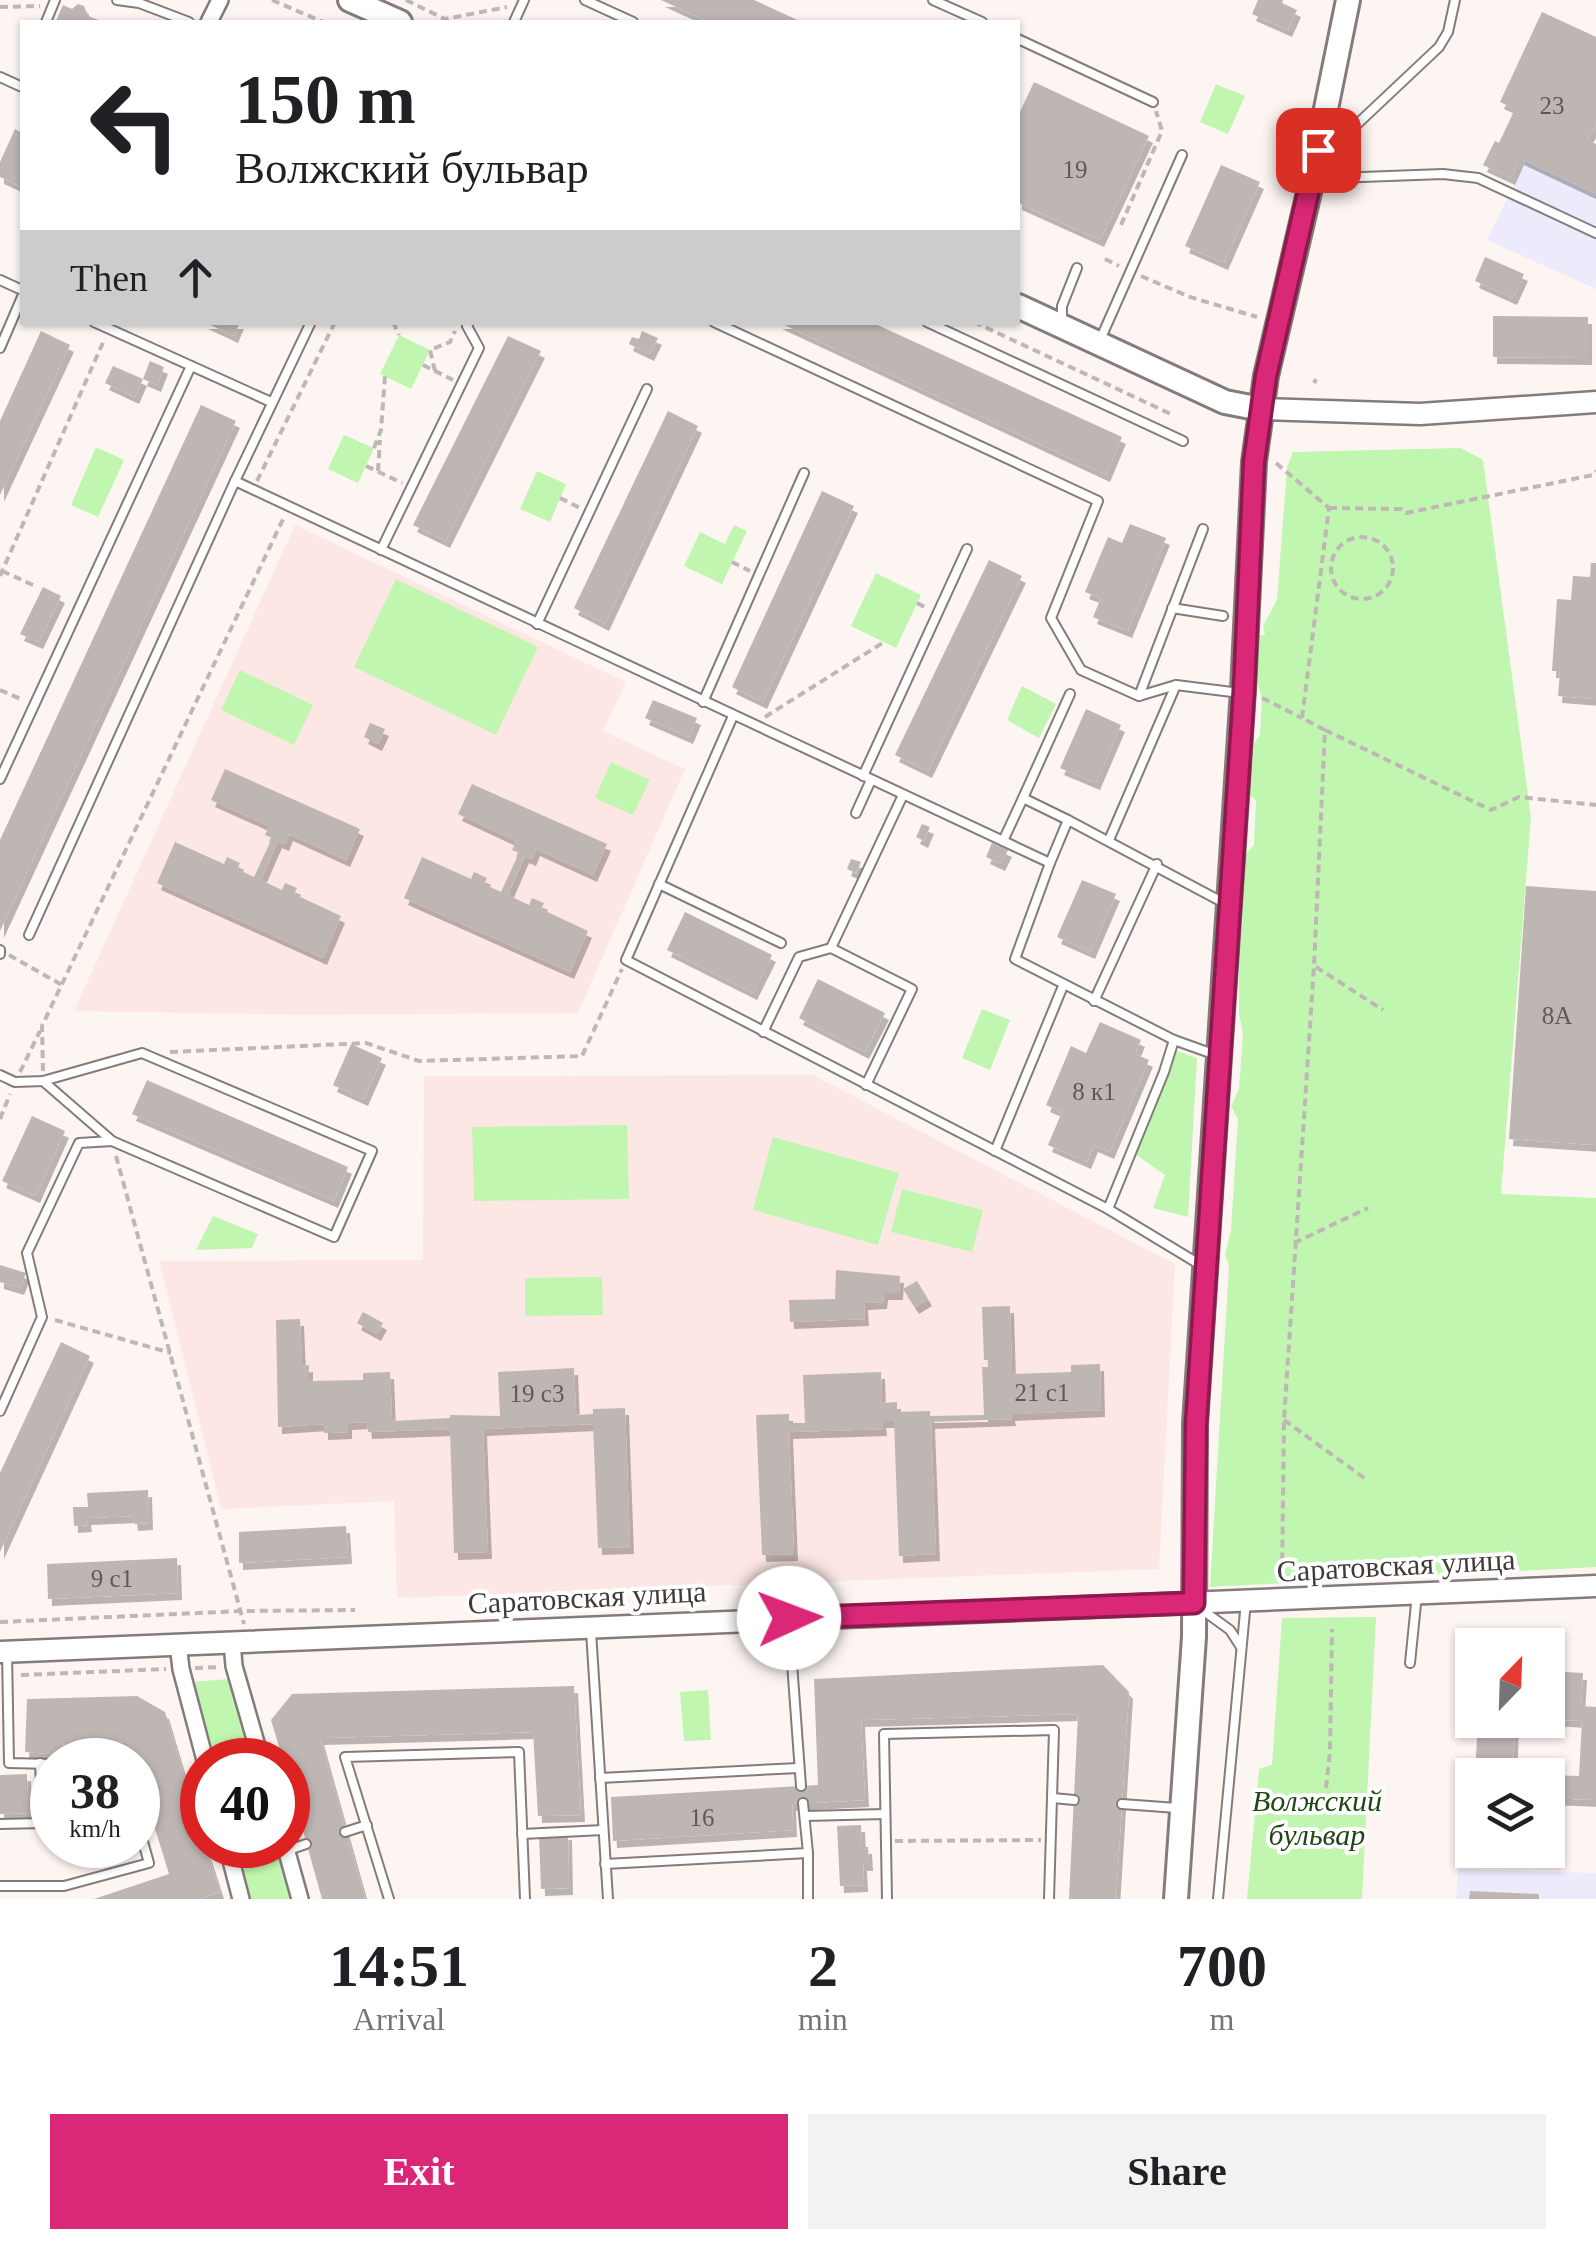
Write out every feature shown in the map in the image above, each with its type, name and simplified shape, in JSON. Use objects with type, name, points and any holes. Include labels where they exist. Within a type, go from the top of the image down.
[{"type":"main road","points":[[350,0],[395,20]]},
{"type":"main road","points":[[1176,1899],[1194,1603],[1196,1424],[1230,906],[1253,697],[1254,462],[1261,409],[1315,180],[1348,0]]},
{"type":"main road","points":[[1020,307],[1225,402],[1261,409]]},
{"type":"street","points":[[1261,409],[1420,414],[1596,402]]},
{"type":"street","name":"Саратовская улица","points":[[3,1652],[1596,1586]]},
{"type":"street","points":[[239,1641],[234,1666],[255,1738]]},
{"type":"street","points":[[178,1644],[180,1669],[198,1738]]},
{"type":"street","points":[[233,1868],[241,1899]]},
{"type":"street","points":[[291,1868],[300,1899]]},
{"type":"lane","points":[[116,0],[139,3],[183,20]]},
{"type":"lane","points":[[585,0],[629,20]]},
{"type":"lane","points":[[934,0],[978,20]]},
{"type":"lane","points":[[1315,180],[1335,146],[1439,47],[1448,32],[1455,0]]},
{"type":"lane","points":[[1020,40],[1153,102]]},
{"type":"lane","points":[[1098,344],[1182,156]]},
{"type":"lane","points":[[1315,180],[1443,174],[1478,178],[1596,233]]},
{"type":"lane","points":[[1062,326],[1062,306],[1076,268]]},
{"type":"lane","points":[[0,348],[20,298]]},
{"type":"lane","points":[[100,325],[271,402]]},
{"type":"lane","points":[[29,935],[310,325]]},
{"type":"lane","points":[[380,550],[479,348],[465,325]]},
{"type":"lane","points":[[720,325],[1098,501],[1051,618],[1081,670],[1139,696],[1176,685],[1253,697]]},
{"type":"lane","points":[[933,325],[1183,441]]},
{"type":"lane","points":[[0,779],[191,366]]},
{"type":"lane","points":[[537,624],[647,389]]},
{"type":"lane","points":[[703,702],[804,473]]},
{"type":"lane","points":[[235,481],[1050,862]]},
{"type":"lane","points":[[1139,696],[1203,529]]},
{"type":"lane","points":[[856,813],[867,778],[966,549]]},
{"type":"lane","points":[[1172,608],[1224,616]]},
{"type":"lane","points":[[1110,840],[1176,685]]},
{"type":"lane","points":[[1003,841],[1070,694]]},
{"type":"lane","points":[[733,716],[626,960],[1108,1209],[1206,1268]]},
{"type":"lane","points":[[831,948],[903,795]]},
{"type":"lane","points":[[1023,798],[1110,840],[1230,906]]},
{"type":"lane","points":[[1068,820],[1015,960],[1174,1040],[1220,1056]]},
{"type":"lane","points":[[1094,1001],[1156,864]]},
{"type":"lane","points":[[660,884],[781,944]]},
{"type":"lane","points":[[764,1032],[800,957],[831,948],[912,989],[866,1084]]},
{"type":"lane","points":[[995,1151],[1063,986]]},
{"type":"lane","points":[[1108,1209],[1174,1040]]},
{"type":"lane","points":[[0,1074],[16,1082],[43,1081],[142,1053],[372,1151],[334,1237],[112,1141],[43,1081]]},
{"type":"lane","points":[[0,1411],[42,1317],[27,1253],[79,1143],[112,1141]]},
{"type":"lane","points":[[1410,1663],[1416,1594]]},
{"type":"lane","points":[[1218,1899],[1246,1602]]},
{"type":"lane","points":[[1194,1603],[1230,1630],[1240,1647]]},
{"type":"lane","points":[[789,1618],[801,1786]]},
{"type":"lane","points":[[591,1627],[608,1899]]},
{"type":"lane","points":[[3,1652],[9,1763],[30,1764]]},
{"type":"lane","points":[[888,1899],[884,1734],[1054,1730],[1049,1899]]},
{"type":"lane","points":[[389,1899],[345,1758],[519,1752],[525,1899]]},
{"type":"lane","points":[[600,1778],[800,1768]]},
{"type":"lane","points":[[1053,1798],[1074,1800]]},
{"type":"lane","points":[[803,1803],[808,1899]]},
{"type":"lane","points":[[1122,1804],[1181,1808]]},
{"type":"lane","points":[[805,1816],[885,1814]]},
{"type":"lane","points":[[0,1824],[30,1824]]},
{"type":"lane","points":[[345,1832],[367,1825]]},
{"type":"lane","points":[[522,1834],[604,1830]]},
{"type":"lane","points":[[606,1864],[808,1853]]},
{"type":"lane","points":[[0,1886],[64,1886],[128,1868]]},
{"type":"path","points":[[272,0],[318,20]]},
{"type":"path","points":[[406,0],[445,19],[523,2]]},
{"type":"path","points":[[2,4],[54,3]]},
{"type":"path","points":[[1121,225],[1162,131],[1153,102]]},
{"type":"path","points":[[1105,259],[1190,297],[1257,316]]},
{"type":"path","points":[[252,490],[334,325]]},
{"type":"path","points":[[394,325],[399,335]]},
{"type":"path","points":[[435,371],[430,350],[450,342],[463,325]]},
{"type":"path","points":[[980,325],[1173,416]]},
{"type":"path","points":[[33,585],[1,573],[109,329]]},
{"type":"path","points":[[423,365],[462,384]]},
{"type":"path","points":[[378,472],[386,376]]},
{"type":"path","points":[[374,448],[380,436]]},
{"type":"path","points":[[1276,463],[1329,508],[1401,509],[1406,513],[1593,475],[1596,471]]},
{"type":"path","points":[[366,466],[410,488]]},
{"type":"path","points":[[560,498],[589,512]]},
{"type":"path","points":[[43,1081],[42,1026],[289,507]]},
{"type":"path","points":[[1302,718],[1329,508]]},
{"type":"path","points":[[1368,536],[1388,550],[1393,573],[1380,594],[1357,599],[1336,586],[1331,562],[1344,542],[1368,536]]},
{"type":"path","points":[[1324,561],[1331,562]]},
{"type":"path","points":[[732,562],[759,575]]},
{"type":"path","points":[[1393,573],[1402,573]]},
{"type":"path","points":[[753,725],[884,642]]},
{"type":"path","points":[[0,690],[34,705]]},
{"type":"path","points":[[1253,697],[1491,810],[1519,797],[1596,805]]},
{"type":"path","points":[[1282,1585],[1284,1420],[1326,730]]},
{"type":"path","points":[[0,952],[62,985]]},
{"type":"path","points":[[142,1053],[366,1043],[419,1061],[582,1056],[626,960]]},
{"type":"path","points":[[1314,966],[1383,1010]]},
{"type":"path","points":[[112,1141],[242,1610],[239,1641]]},
{"type":"path","points":[[1294,1242],[1368,1208]]},
{"type":"path","points":[[42,1317],[170,1353]]},
{"type":"path","points":[[1284,1420],[1368,1480]]},
{"type":"path","points":[[0,1622],[242,1610],[355,1610]]},
{"type":"path","points":[[1326,1788],[1332,1629]]},
{"type":"path","points":[[6,1676],[234,1666]]},
{"type":"path","points":[[886,1842],[1051,1840]]},
{"type":"shaded area","points":[[1542,12],[1596,37],[1596,124],[1587,139],[1596,144],[1596,289],[1487,240],[1526,161],[1520,158],[1511,178],[1483,165],[1515,110],[1500,102]]},
{"type":"shaded area","points":[[295,525],[626,682],[603,731],[685,769],[578,1013],[307,1015],[74,1011]]},
{"type":"shaded area","points":[[813,1075],[1175,1264],[1159,1569],[397,1598],[394,1501],[221,1509],[159,1261],[423,1260],[424,1076]]},
{"type":"shaded area","points":[[1458,1869],[1596,1873],[1596,1899],[1456,1899]]},
{"type":"green space","points":[[1216,84],[1245,96],[1228,134],[1200,122]]},
{"type":"green space","points":[[399,335],[430,350],[411,389],[380,374]]},
{"type":"green space","points":[[344,435],[374,448],[358,483],[328,469]]},
{"type":"green space","points":[[96,447],[124,460],[98,517],[71,505]]},
{"type":"green space","points":[[1461,448],[1483,460],[1531,817],[1501,1194],[1596,1198],[1596,1567],[1210,1587],[1229,1265],[1225,1255],[1231,1230],[1238,1119],[1231,1106],[1239,1089],[1243,1034],[1239,1013],[1239,946],[1243,920],[1237,896],[1246,854],[1254,845],[1256,800],[1244,792],[1252,772],[1254,743],[1260,735],[1262,699],[1253,665],[1257,635],[1265,635],[1263,626],[1277,600],[1287,467],[1293,452]]},
{"type":"green space","points":[[537,471],[566,484],[550,522],[520,509]]},
{"type":"green space","points":[[734,525],[747,531],[722,584],[684,566],[700,532],[725,544]]},
{"type":"green space","points":[[876,573],[921,595],[896,648],[851,626]]},
{"type":"green space","points":[[396,579],[538,647],[496,735],[354,667]]},
{"type":"green space","points":[[240,670],[313,705],[294,745],[221,710]]},
{"type":"green space","points":[[1022,686],[1056,704],[1039,738],[1007,720]]},
{"type":"green space","points":[[611,762],[650,780],[633,815],[595,798]]},
{"type":"green space","points":[[982,1009],[1010,1020],[990,1070],[962,1058]]},
{"type":"green space","points":[[1171,1049],[1197,1058],[1188,1217],[1153,1208],[1165,1175],[1132,1152]]},
{"type":"green space","points":[[627,1125],[629,1199],[474,1201],[472,1127]]},
{"type":"green space","points":[[773,1137],[899,1173],[878,1245],[753,1210]]},
{"type":"green space","points":[[902,1189],[983,1210],[972,1252],[891,1232]]},
{"type":"green space","points":[[213,1216],[258,1234],[252,1248],[196,1250]]},
{"type":"green space","points":[[602,1277],[603,1315],[525,1316],[525,1278]]},
{"type":"green space","name":"Волжский бульвар","points":[[1376,1617],[1362,1899],[1247,1899],[1259,1769],[1272,1765],[1282,1618]]},
{"type":"green space","points":[[229,1679],[246,1738],[208,1738],[193,1682]]},
{"type":"green space","points":[[708,1690],[711,1740],[684,1741],[680,1692]]},
{"type":"green space","points":[[243,1868],[282,1868],[291,1899],[251,1899]]},
{"type":"building","points":[[661,0],[754,0],[798,20],[705,20]]},
{"type":"building","points":[[1258,0],[1283,0],[1282,3],[1297,10],[1288,30],[1252,14]]},
{"type":"building","points":[[78,4],[84,6],[88,16],[99,20],[56,20],[63,5],[72,9]]},
{"type":"building","points":[[1542,12],[1596,37],[1596,124],[1587,140],[1596,144],[1596,194],[1520,158],[1511,178],[1483,165],[1515,109],[1500,102]]},
{"type":"building","points":[[1034,82],[1149,136],[1100,240],[1020,204],[1020,112]]},
{"type":"building","points":[[15,129],[20,132],[20,186],[0,177],[0,162]]},
{"type":"building","points":[[1221,165],[1260,182],[1224,263],[1185,246]]},
{"type":"building","points":[[1485,257],[1524,274],[1513,298],[1475,281]]},
{"type":"building","points":[[1493,316],[1588,317],[1588,358],[1493,357]]},
{"type":"building","points":[[210,325],[239,325],[234,336]]},
{"type":"building","points":[[784,325],[878,325],[1122,437],[1106,475]]},
{"type":"building","points":[[41,331],[70,345],[0,495],[0,421]]},
{"type":"building","points":[[642,331],[658,338],[650,354],[629,344],[632,337],[639,339]]},
{"type":"building","points":[[508,336],[541,351],[446,541],[413,525]]},
{"type":"building","points":[[150,361],[164,367],[157,385],[143,379]]},
{"type":"building","points":[[113,366],[143,379],[135,397],[105,383]]},
{"type":"building","points":[[201,405],[236,421],[0,931],[0,840]]},
{"type":"building","points":[[668,411],[698,426],[605,624],[574,608]]},
{"type":"building","points":[[822,491],[854,506],[763,702],[732,687]]},
{"type":"building","points":[[1130,524],[1166,538],[1128,631],[1093,617],[1101,598],[1085,592],[1108,537],[1122,543]]},
{"type":"building","points":[[989,560],[1022,576],[928,771],[895,755]]},
{"type":"building","points":[[1591,563],[1596,563],[1596,699],[1558,696],[1560,671],[1552,671],[1557,599],[1571,600],[1573,576],[1590,577]]},
{"type":"building","points":[[43,587],[61,596],[39,642],[20,634]]},
{"type":"building","points":[[653,700],[697,718],[689,737],[645,718]]},
{"type":"building","points":[[1086,709],[1121,725],[1096,783],[1060,768]]},
{"type":"building","points":[[370,723],[385,729],[378,744],[364,737]]},
{"type":"building","points":[[225,769],[360,829],[346,860],[289,834],[285,844],[278,841],[261,880],[282,890],[285,883],[297,888],[294,894],[341,916],[323,958],[157,883],[175,842],[224,864],[227,857],[240,863],[237,869],[254,877],[272,838],[265,835],[269,826],[211,800]]},
{"type":"building","points":[[472,784],[607,844],[593,875],[536,849],[532,859],[525,856],[508,895],[529,905],[532,898],[544,903],[541,909],[588,931],[570,972],[404,898],[422,857],[471,879],[474,872],[487,878],[484,884],[501,892],[519,853],[512,850],[516,841],[458,814]]},
{"type":"building","points":[[922,824],[930,827],[924,841],[916,837]]},
{"type":"building","points":[[992,843],[1008,850],[1001,864],[986,857]]},
{"type":"building","points":[[851,859],[861,862],[856,873],[847,869]]},
{"type":"building","points":[[1082,880],[1116,894],[1091,952],[1057,937]]},
{"type":"building","points":[[1526,886],[1596,891],[1596,1145],[1509,1139]]},
{"type":"building","points":[[685,912],[772,955],[753,993],[667,950]]},
{"type":"building","points":[[818,979],[885,1013],[865,1052],[799,1018]]},
{"type":"building","points":[[1100,1022],[1141,1040],[1135,1054],[1149,1060],[1110,1152],[1094,1145],[1087,1162],[1048,1145],[1062,1112],[1046,1105],[1071,1046],[1086,1053]]},
{"type":"building","points":[[351,1044],[382,1058],[364,1099],[333,1085]]},
{"type":"building","points":[[147,1080],[348,1167],[334,1201],[132,1114]]},
{"type":"building","points":[[32,1116],[65,1131],[36,1196],[2,1181]]},
{"type":"building","points":[[0,1265],[26,1273],[20,1288],[0,1282]]},
{"type":"building","points":[[836,1270],[900,1276],[899,1293],[884,1293],[883,1302],[864,1303],[865,1319],[790,1322],[789,1300],[835,1299]]},
{"type":"building","points":[[917,1281],[928,1299],[915,1307],[903,1289]]},
{"type":"building","points":[[1010,1306],[1012,1374],[1071,1372],[1071,1365],[1100,1364],[1101,1410],[931,1422],[936,1554],[899,1556],[894,1421],[882,1421],[883,1429],[789,1432],[794,1554],[762,1555],[756,1415],[789,1414],[789,1423],[805,1423],[803,1375],[881,1372],[882,1403],[897,1402],[897,1412],[984,1415],[982,1367],[988,1367],[988,1360],[984,1360],[982,1307]]},
{"type":"building","points":[[363,1312],[383,1323],[377,1334],[357,1323]]},
{"type":"building","points":[[300,1319],[302,1366],[309,1365],[309,1381],[363,1380],[363,1373],[390,1372],[392,1421],[450,1415],[500,1416],[498,1372],[574,1368],[576,1415],[593,1414],[593,1409],[625,1408],[630,1547],[598,1548],[593,1424],[483,1429],[488,1552],[454,1553],[450,1429],[368,1432],[367,1422],[348,1423],[348,1432],[324,1433],[324,1424],[278,1427],[276,1320]]},
{"type":"building","points":[[61,1342],[90,1356],[0,1552],[0,1473]]},
{"type":"building","points":[[148,1490],[149,1523],[134,1524],[133,1516],[87,1518],[88,1525],[74,1526],[73,1507],[88,1507],[87,1493]]},
{"type":"building","points":[[346,1526],[348,1557],[239,1563],[239,1532]]},
{"type":"building","points":[[177,1558],[178,1593],[48,1599],[47,1564]]},
{"type":"building","points":[[1103,1665],[1129,1692],[1116,1899],[1069,1899],[1078,1714],[861,1720],[865,1800],[792,1804],[793,1830],[613,1841],[611,1797],[818,1785],[814,1679]]},
{"type":"building","points":[[1565,1672],[1583,1673],[1581,1706],[1596,1707],[1596,1800],[1565,1799],[1565,1776],[1579,1776],[1582,1721],[1565,1720]]},
{"type":"building","points":[[574,1686],[581,1815],[538,1816],[533,1732],[320,1738],[365,1899],[322,1899],[310,1856],[310,1738],[276,1738],[271,1720],[292,1694]]},
{"type":"building","points":[[137,1696],[165,1712],[180,1762],[180,1868],[212,1868],[220,1892],[199,1899],[94,1899],[169,1874],[160,1845],[160,1738],[30,1738],[30,1752],[25,1752],[27,1699]]},
{"type":"building","points":[[1477,1738],[1514,1738],[1514,1758],[1476,1758]]},
{"type":"building","points":[[27,1774],[28,1813],[0,1814],[0,1775]]},
{"type":"building","points":[[861,1825],[862,1847],[868,1847],[869,1864],[863,1864],[864,1885],[840,1886],[837,1826]]},
{"type":"building","points":[[568,1833],[569,1888],[541,1889],[539,1835]]},
{"type":"building","points":[[1470,1891],[1539,1894],[1539,1899],[1469,1899]]},
{"type":"route","points":[[789,1618],[1194,1603],[1196,1424],[1244,690],[1254,462],[1266,376],[1318,150]]}]
